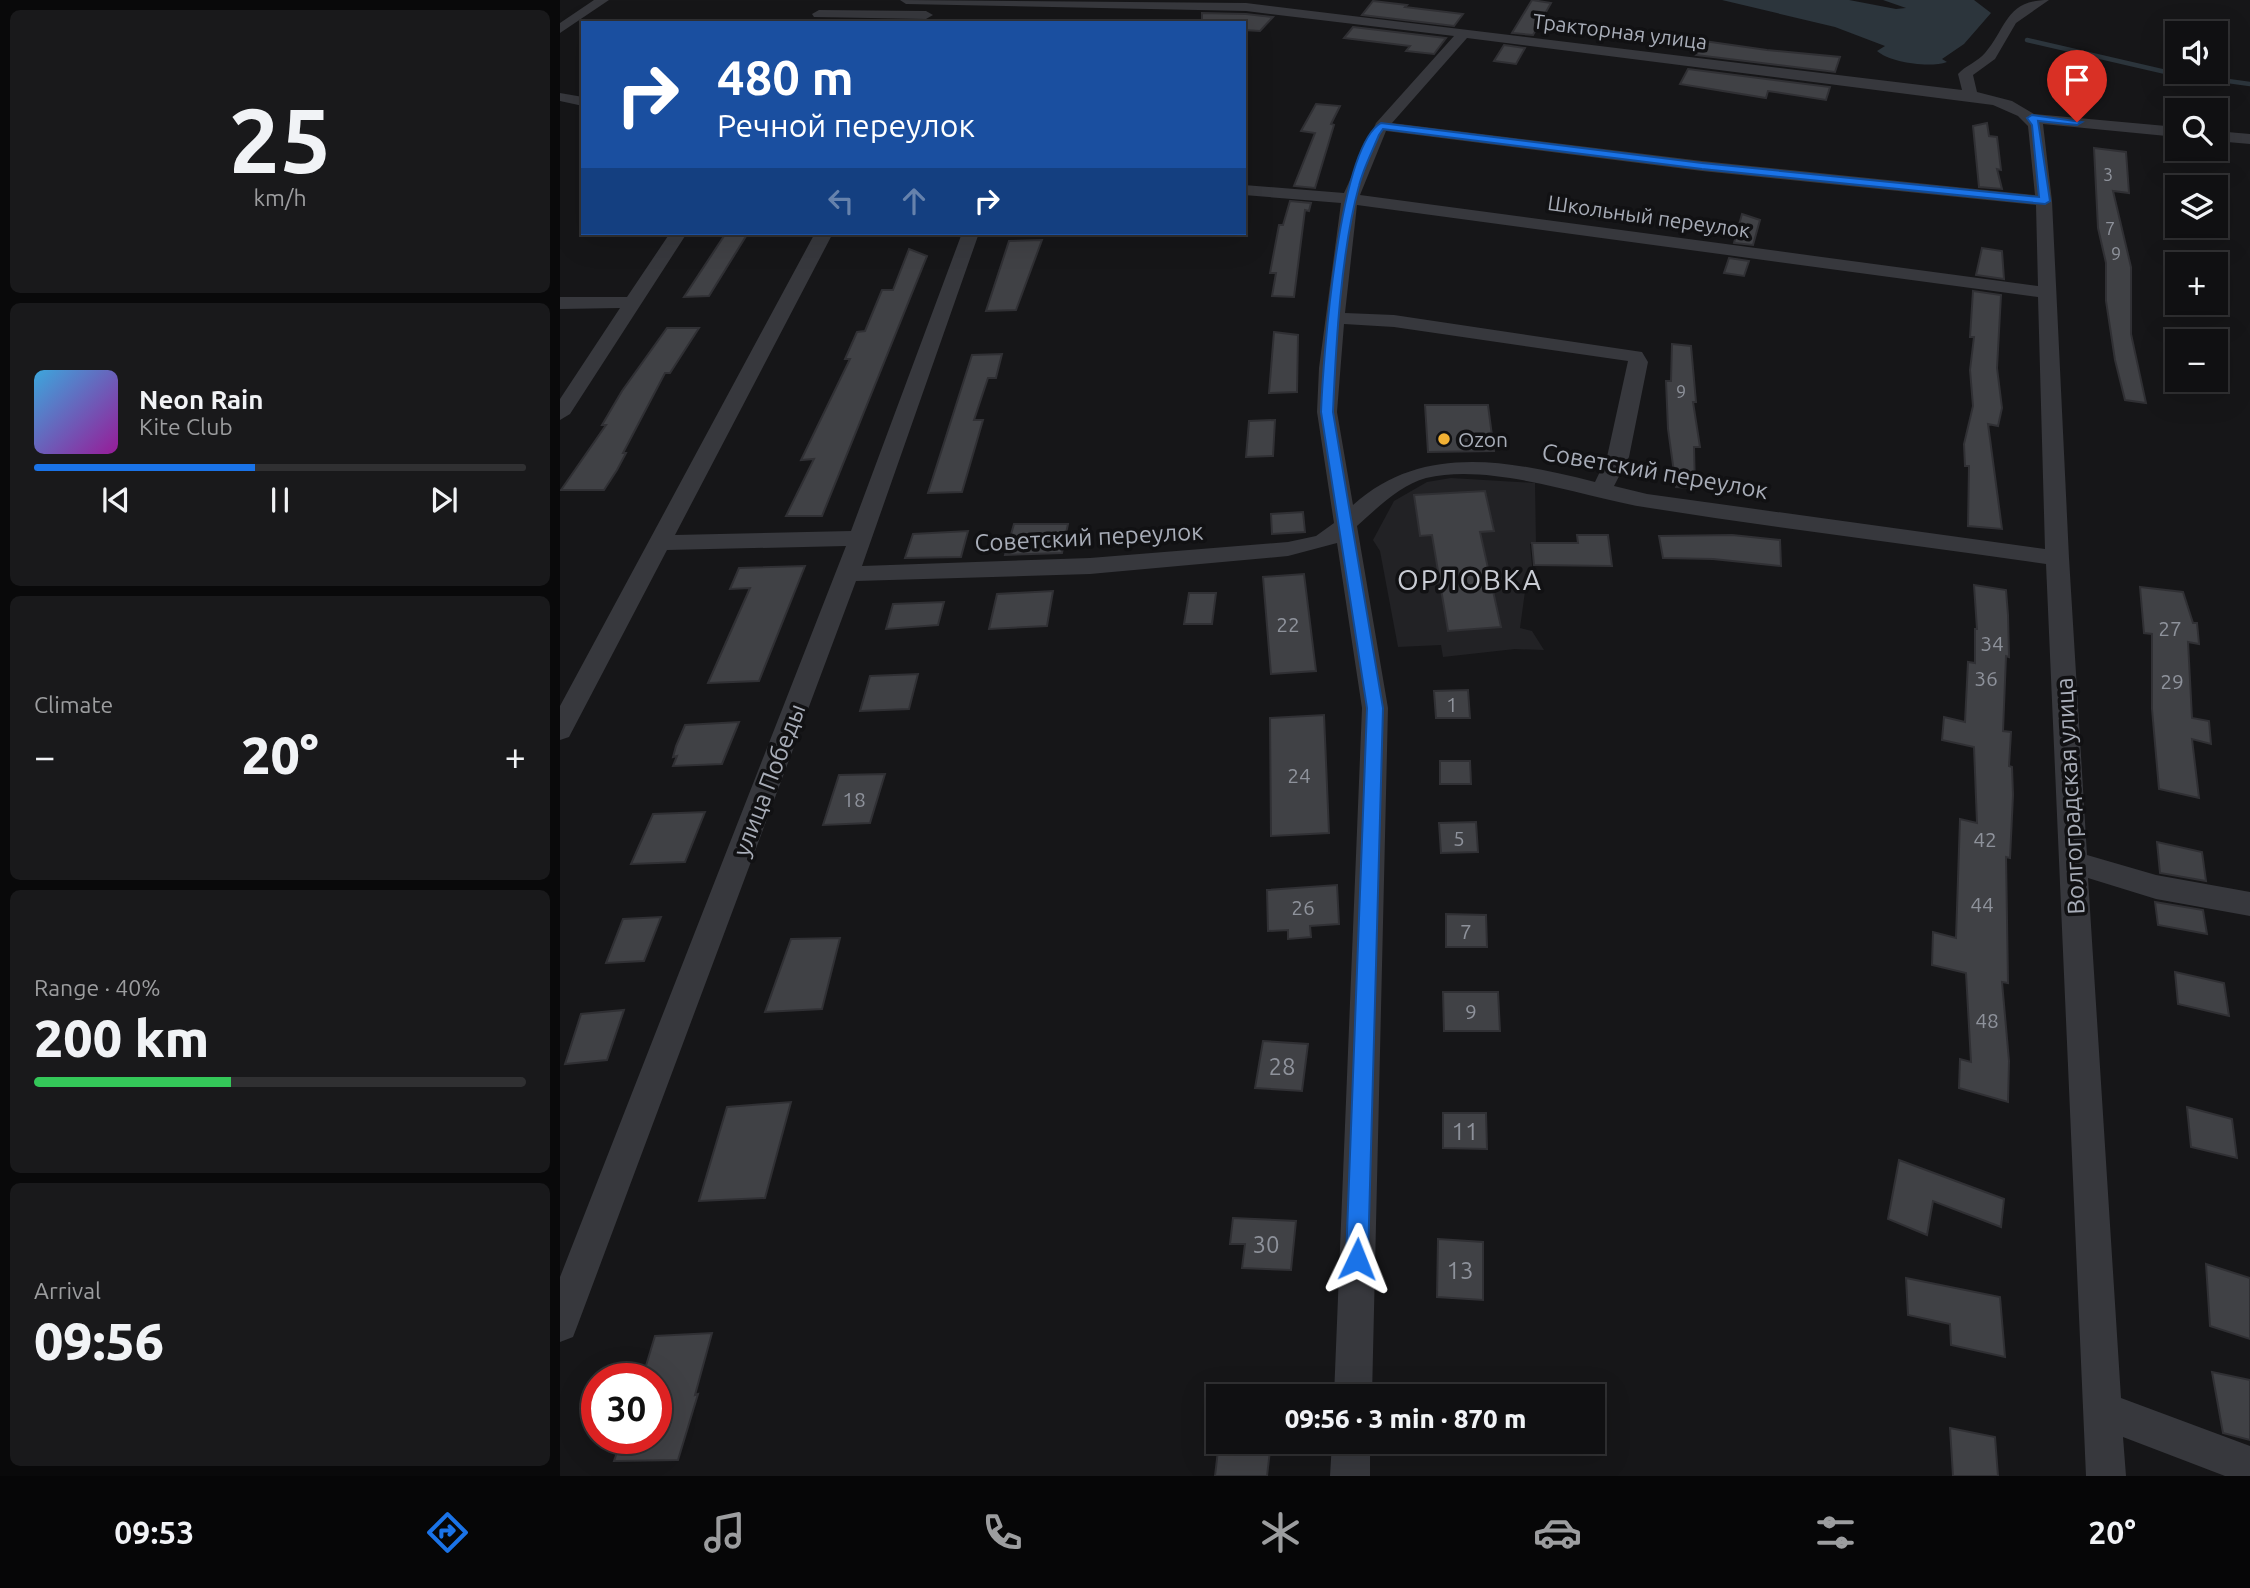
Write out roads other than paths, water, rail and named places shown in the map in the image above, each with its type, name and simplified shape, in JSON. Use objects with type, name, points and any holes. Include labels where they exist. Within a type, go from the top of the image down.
[{"type":"street","points":[[560,29],[603,0]]},
{"type":"street","points":[[816,18],[828,0]]},
{"type":"street","name":"Тракторная улица","points":[[906,0],[1051,9],[1224,5],[1971,95],[2002,103],[2032,118]]},
{"type":"street","points":[[1971,95],[1965,74],[1990,56],[2011,20],[2043,0]]},
{"type":"street","points":[[970,16],[1051,9]]},
{"type":"street","points":[[816,18],[911,13],[932,19]]},
{"type":"street","points":[[1353,1384],[1375,708],[1327,412],[1335,317],[1354,182],[1381,126],[1464,33]]},
{"type":"street","points":[[560,97],[581,102]]},
{"type":"street","points":[[2032,118],[2165,131]]},
{"type":"street","name":"Волгоградская улица","points":[[2032,118],[2036,125],[2045,201],[2057,558],[2106,1476]]},
{"type":"street","points":[[1381,126],[1702,166],[2045,201]]},
{"type":"street","points":[[2228,137],[2250,139]]},
{"type":"street","name":"Школьный переулок","points":[[1246,190],[1351,199],[2046,293]]},
{"type":"street","points":[[560,414],[677,235]]},
{"type":"street","points":[[560,730],[823,235]]},
{"type":"street","name":"улица Победы","points":[[560,1324],[848,573],[970,235]]},
{"type":"street","points":[[560,303],[634,302]]},
{"type":"street","points":[[1335,317],[1408,323],[1635,356],[1638,362],[1618,457],[1601,491]]},
{"type":"street","name":"Советский переулок","points":[[848,573],[1090,566],[1288,549],[1323,542],[1369,503],[1406,478],[1443,468],[1490,468],[1561,480],[1647,501],[2057,558]]},
{"type":"street","points":[[658,543],[861,538]]},
{"type":"street","points":[[2073,862],[2156,887],[2250,904]]},
{"type":"street","points":[[2103,1410],[2250,1466]]},
{"type":"street","points":[[1350,1476],[1351,1454]]},
{"type":"waterway","points":[[2027,40],[2170,73],[2250,84]]},
{"type":"place","name":"Ozon","points":[[1444,439]]},
{"type":"district","name":"ОРЛОВКА","points":[[1470,579]]}]
